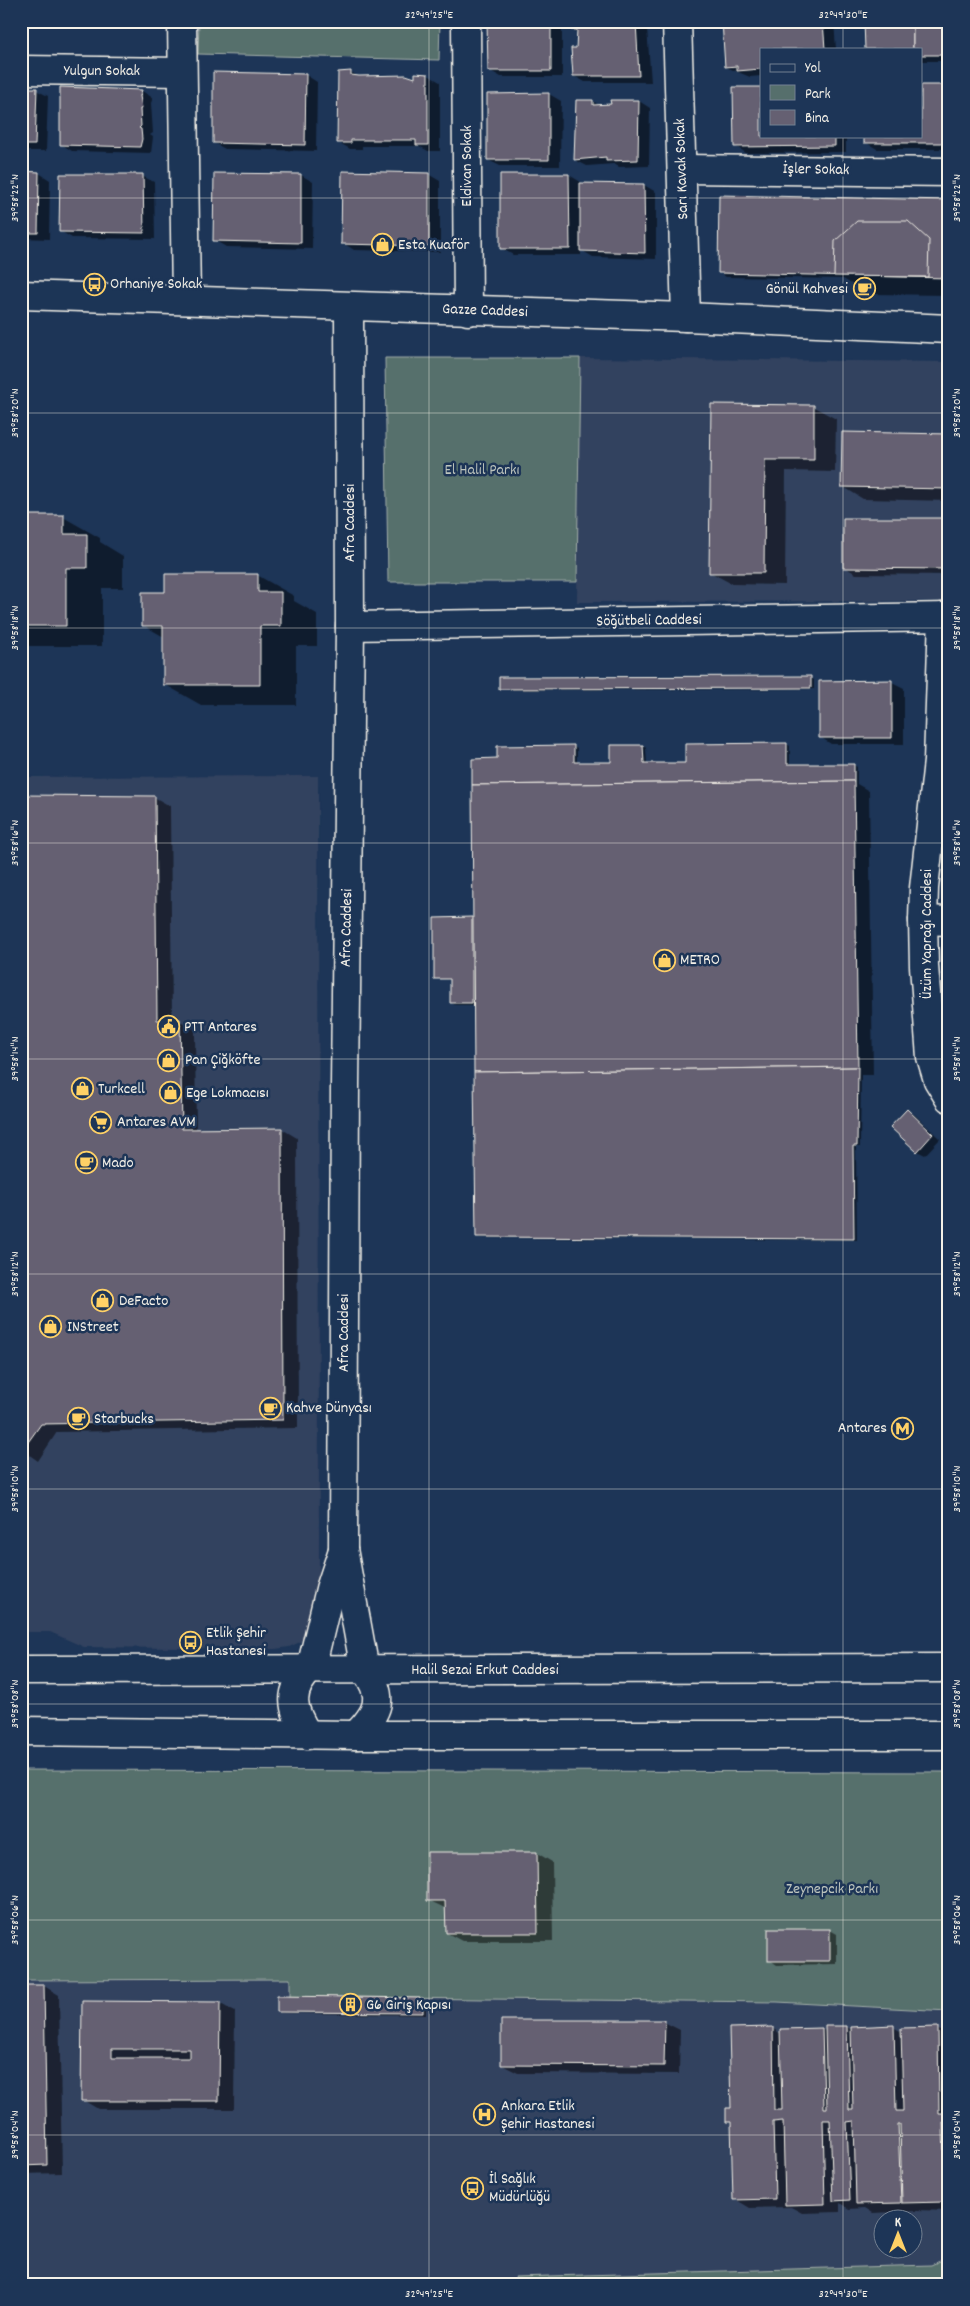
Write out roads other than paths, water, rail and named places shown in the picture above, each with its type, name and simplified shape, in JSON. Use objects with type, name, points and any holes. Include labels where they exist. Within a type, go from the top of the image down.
[{"type":"street","points":[[182,21],[186,300]]},
{"type":"street","name":"Eldivan Sokak","points":[[466,21],[468,311]]},
{"type":"street","name":"Sarı Kavak Sokak","points":[[677,21],[686,317]]},
{"type":"street","name":"Yulgun Sokak","points":[[21,70],[182,72]]},
{"type":"street","name":"İşler Sokak","points":[[683,169],[949,172]]},
{"type":"street","name":"Gazze Caddesi","points":[[21,295],[686,317],[949,329]]},
{"type":"street","name":"Afra Caddesi","points":[[349,307],[350,626],[345,1086],[343,1549],[365,1670]]},
{"type":"street","name":"Söğütbeli Caddesi","points":[[350,626],[946,617]]},
{"type":"street","name":"Üzüm Yaprağı Caddesi","points":[[946,617],[938,761],[925,879],[936,920],[924,966],[931,1056],[938,1080],[949,1098]]},
{"type":"street","name":"Afra Caddesi","points":[[311,1668],[330,1589],[343,1549]]},
{"type":"street","points":[[308,1734],[296,1716],[294,1698],[296,1686],[311,1668]]},
{"type":"street","name":"Halil Sezai Erkut Caddesi","points":[[21,1670],[257,1671],[311,1668],[365,1670],[949,1668]]},
{"type":"street","points":[[356,1735],[374,1714],[377,1702],[373,1680],[365,1670]]},
{"type":"street","points":[[21,1731],[356,1735],[949,1735]]},
{"type":"place","name":"Esta Kuaför","points":[[382,245]]},
{"type":"place","name":"Orhaniye Sokak","points":[[94,284]]},
{"type":"place","name":"Gönül Kahvesi","points":[[864,289]]},
{"type":"place","name":"METRO","points":[[664,960]]},
{"type":"place","name":"PTT Antares","points":[[168,1027]]},
{"type":"place","name":"Pan Çiğköfte","points":[[169,1060]]},
{"type":"place","name":"Turkcell","points":[[82,1089]]},
{"type":"place","name":"Ege Lokmacısı","points":[[170,1093]]},
{"type":"place","name":"Antares AVM","points":[[101,1122]]},
{"type":"place","name":"Mado","points":[[86,1163]]},
{"type":"place","name":"DeFacto","points":[[103,1301]]},
{"type":"place","name":"INStreet","points":[[51,1327]]},
{"type":"place","name":"Kahve Dünyası","points":[[270,1408]]},
{"type":"place","name":"Starbucks","points":[[78,1419]]},
{"type":"place","name":"Antares","points":[[903,1428]]},
{"type":"place","name":"Etlik Şehir Hastanesi","points":[[190,1642]]},
{"type":"place","name":"G6 Giriş Kapısı","points":[[350,2005]]},
{"type":"place","name":"Ankara Etlik Şehir Hastanesi","points":[[485,2115]]},
{"type":"place","name":"İl Sağlık Müdürlüğü","points":[[473,2188]]},
{"type":"park label","name":"El Halil Parkı","points":[[482,470]]},
{"type":"park label","name":"Zeynepcik Parkı","points":[[832,1889]]}]
